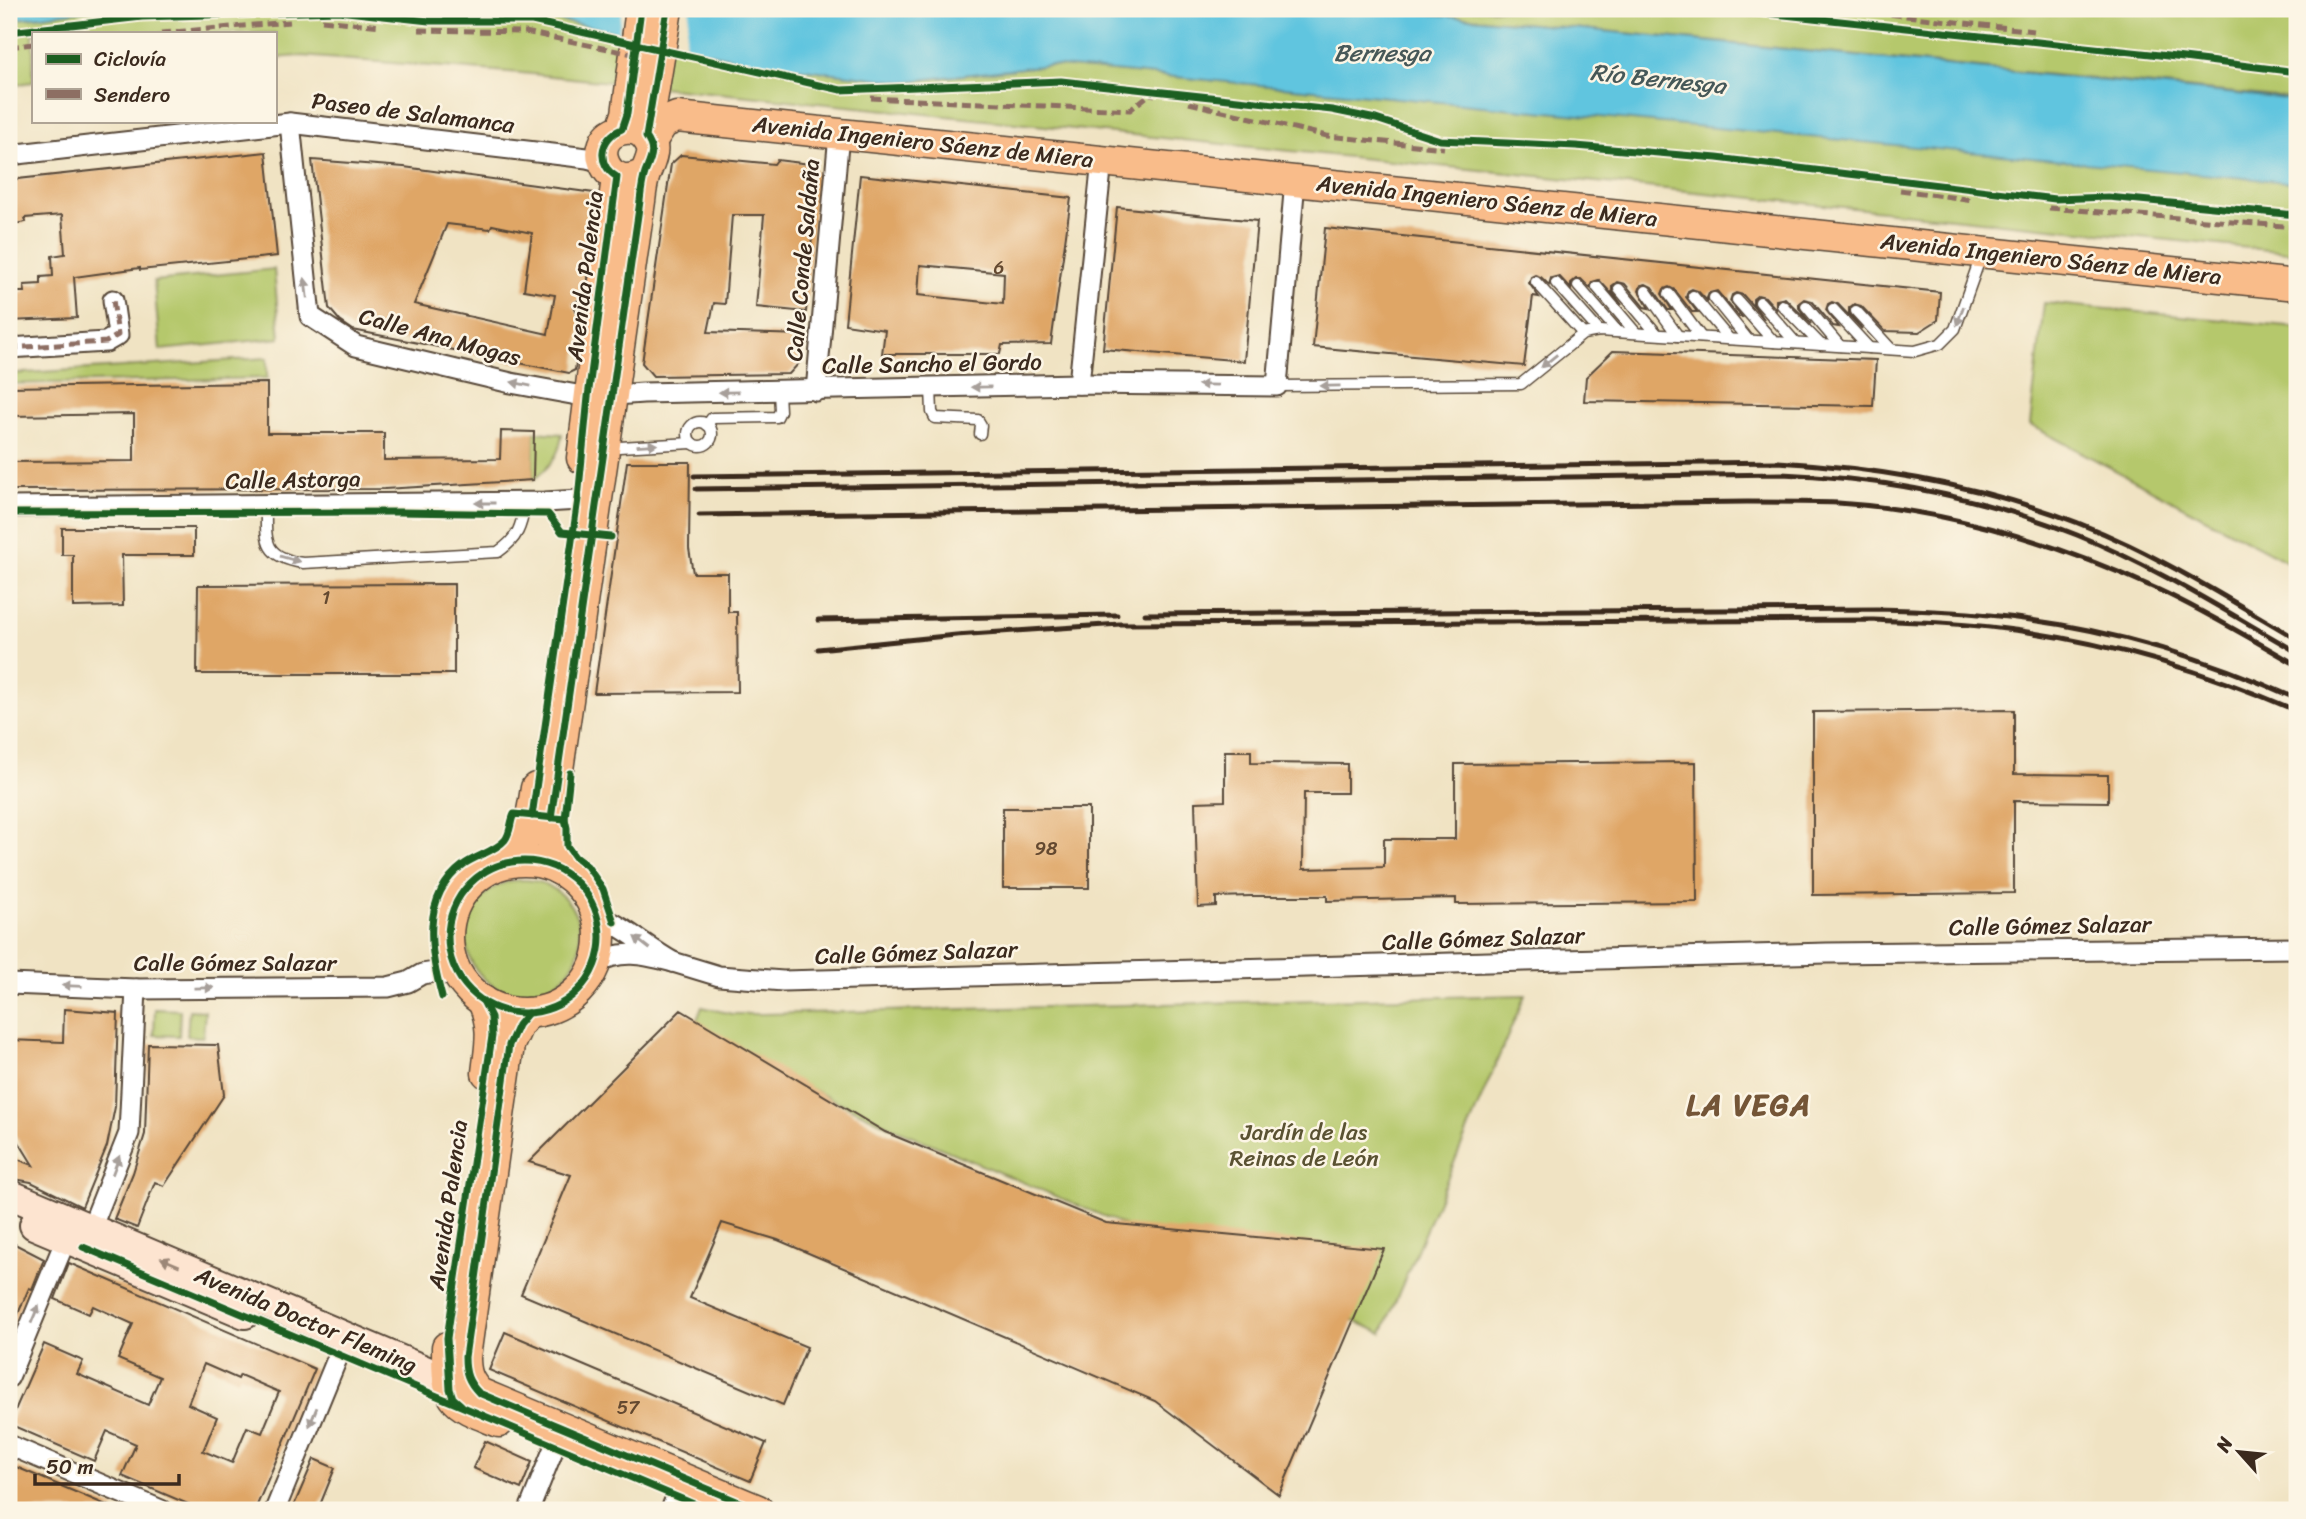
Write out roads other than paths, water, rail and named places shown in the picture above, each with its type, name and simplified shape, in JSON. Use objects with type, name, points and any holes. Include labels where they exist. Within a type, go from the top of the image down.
[{"type":"main road","name":"Avenida Palencia","points":[[641,9],[649,72]]},
{"type":"main road","name":"Avenida Palencia","points":[[622,170],[653,158],[627,114],[649,72],[667,9]]},
{"type":"main road","points":[[640,136],[677,117],[649,72]]},
{"type":"main road","name":"Avenida Ingeniero Sáenz de Miera","points":[[677,117],[2297,285]]},
{"type":"main road","name":"Avenida Palencia","points":[[514,860],[531,824],[587,499],[602,452],[599,396],[622,170],[604,145],[614,132],[640,136]]},
{"type":"main road","points":[[587,499],[599,396]]},
{"type":"main road","name":"Avenida Palencia","points":[[558,869],[551,840],[551,818],[587,499]]},
{"type":"main road","points":[[514,860],[540,862],[558,869],[576,881],[589,897],[597,916],[600,941],[595,964],[584,983],[569,998],[549,1009],[528,1013],[505,1010],[484,1001],[458,976],[449,950],[449,929],[454,908],[465,890],[480,875],[514,860]]},
{"type":"main road","name":"Avenida Palencia","points":[[484,1001],[491,1017],[492,1036],[447,1338],[449,1380],[453,1398],[473,1401],[471,1385],[465,1372],[465,1357],[509,1045],[518,1025],[528,1013]]},
{"type":"main road","name":"Avenida Doctor Fleming","points":[[9,1195],[80,1238],[339,1354],[473,1401],[559,1437],[758,1510]]},
{"type":"main road","name":"Avenida Doctor Fleming","points":[[9,1215],[80,1238],[449,1380]]},
{"type":"main road","points":[[413,1365],[437,1352],[447,1338]]},
{"type":"main road","name":"Avenida Doctor Fleming","points":[[559,1437],[674,1504],[708,1510]]},
{"type":"street","name":"Paseo de Salamanca","points":[[9,155],[290,123],[587,158],[622,170]]},
{"type":"street","name":"Calle Ana Mogas","points":[[290,123],[310,316],[356,346],[512,383],[599,396]]},
{"type":"street","name":"Calle Conde Saldaña","points":[[816,391],[839,134]]},
{"type":"street","points":[[1079,384],[1102,160]]},
{"type":"street","points":[[1276,386],[1295,181]]},
{"type":"street","points":[[9,348],[106,342],[118,335],[113,300]]},
{"type":"street","name":"Calle Sancho el Gordo","points":[[599,396],[1079,384],[1276,386]]},
{"type":"street","name":"Calle Astorga","points":[[9,507],[526,502],[587,499]]},
{"type":"street","name":"Calle Gómez Salazar","points":[[597,916],[614,922],[652,951],[673,962]]},
{"type":"street","name":"Calle Gómez Salazar","points":[[595,964],[625,953],[673,962],[719,976],[783,981],[1827,953],[2297,948]]},
{"type":"street","name":"Calle Gómez Salazar","points":[[9,984],[136,989],[388,987],[408,982],[422,974],[435,972],[458,976]]},
{"type":"street","points":[[9,1377],[80,1238],[129,1133],[136,989]]},
{"type":"street","points":[[275,1510],[339,1354]]},
{"type":"street","points":[[529,1510],[559,1437]]},
{"type":"street","points":[[9,1445],[161,1510]]},
{"type":"lane","points":[[1276,386],[1521,384],[1583,334],[1599,331],[1915,351],[1940,344],[1955,329],[1983,252]]},
{"type":"lane","points":[[1536,282],[1583,334]]},
{"type":"lane","points":[[1556,283],[1599,331]]},
{"type":"lane","points":[[1578,286],[1618,332]]},
{"type":"lane","points":[[1597,287],[1636,333]]},
{"type":"lane","points":[[1619,289],[1657,334]]},
{"type":"lane","points":[[1646,291],[1678,335]]},
{"type":"lane","points":[[1669,294],[1701,337]]},
{"type":"lane","points":[[1693,296],[1729,339]]},
{"type":"lane","points":[[1714,298],[1748,340]]},
{"type":"lane","points":[[1737,300],[1774,342]]},
{"type":"lane","points":[[1760,302],[1797,344]]},
{"type":"lane","points":[[1782,304],[1821,345]]},
{"type":"lane","points":[[1807,306],[1840,346]]},
{"type":"lane","points":[[1833,309],[1869,348]]},
{"type":"lane","points":[[1856,311],[1891,349]]},
{"type":"lane","points":[[931,388],[932,412],[935,418],[978,420],[981,425],[980,434]]},
{"type":"lane","points":[[707,425],[712,418],[777,417],[780,411],[779,392]]},
{"type":"lane","points":[[602,452],[619,447],[692,443],[699,446],[709,441],[712,434],[707,425],[700,422],[690,428],[688,436],[692,443]]},
{"type":"lane","points":[[266,504],[266,538],[274,553],[287,560],[303,563],[498,552],[517,536],[526,502]]},
{"type":"water","points":[[9,9],[98,9],[9,20]]},
{"type":"water","name":"Bernesga","points":[[497,9],[1381,9],[2297,100],[2297,183],[1049,65],[903,82],[750,62]]},
{"type":"railway","points":[[694,476],[1778,462],[1824,465],[1958,486],[2044,511],[2151,556],[2297,639]]},
{"type":"railway","points":[[696,489],[1782,474],[1820,476],[1895,485],[1969,500],[2077,535],[2161,575],[2297,652]]},
{"type":"railway","points":[[699,515],[1838,503],[1961,521],[2041,543],[2119,572],[2175,598],[2297,665]]},
{"type":"railway","points":[[1145,614],[1877,609],[1961,613],[2029,620],[2108,634],[2223,669],[2297,699]]},
{"type":"railway","points":[[818,620],[1117,615]]},
{"type":"railway","points":[[818,649],[956,635],[1120,624],[1873,620],[1932,622],[2030,632],[2147,657],[2223,681],[2297,711]]},
{"type":"district","name":"LA VEGA","points":[[1749,1105]]},
{"type":"water label","name":"Río Bernesga","points":[[1658,79]]},
{"type":"park label","name":"Jardín de las Reinas de León","points":[[1304,1145]]}]
